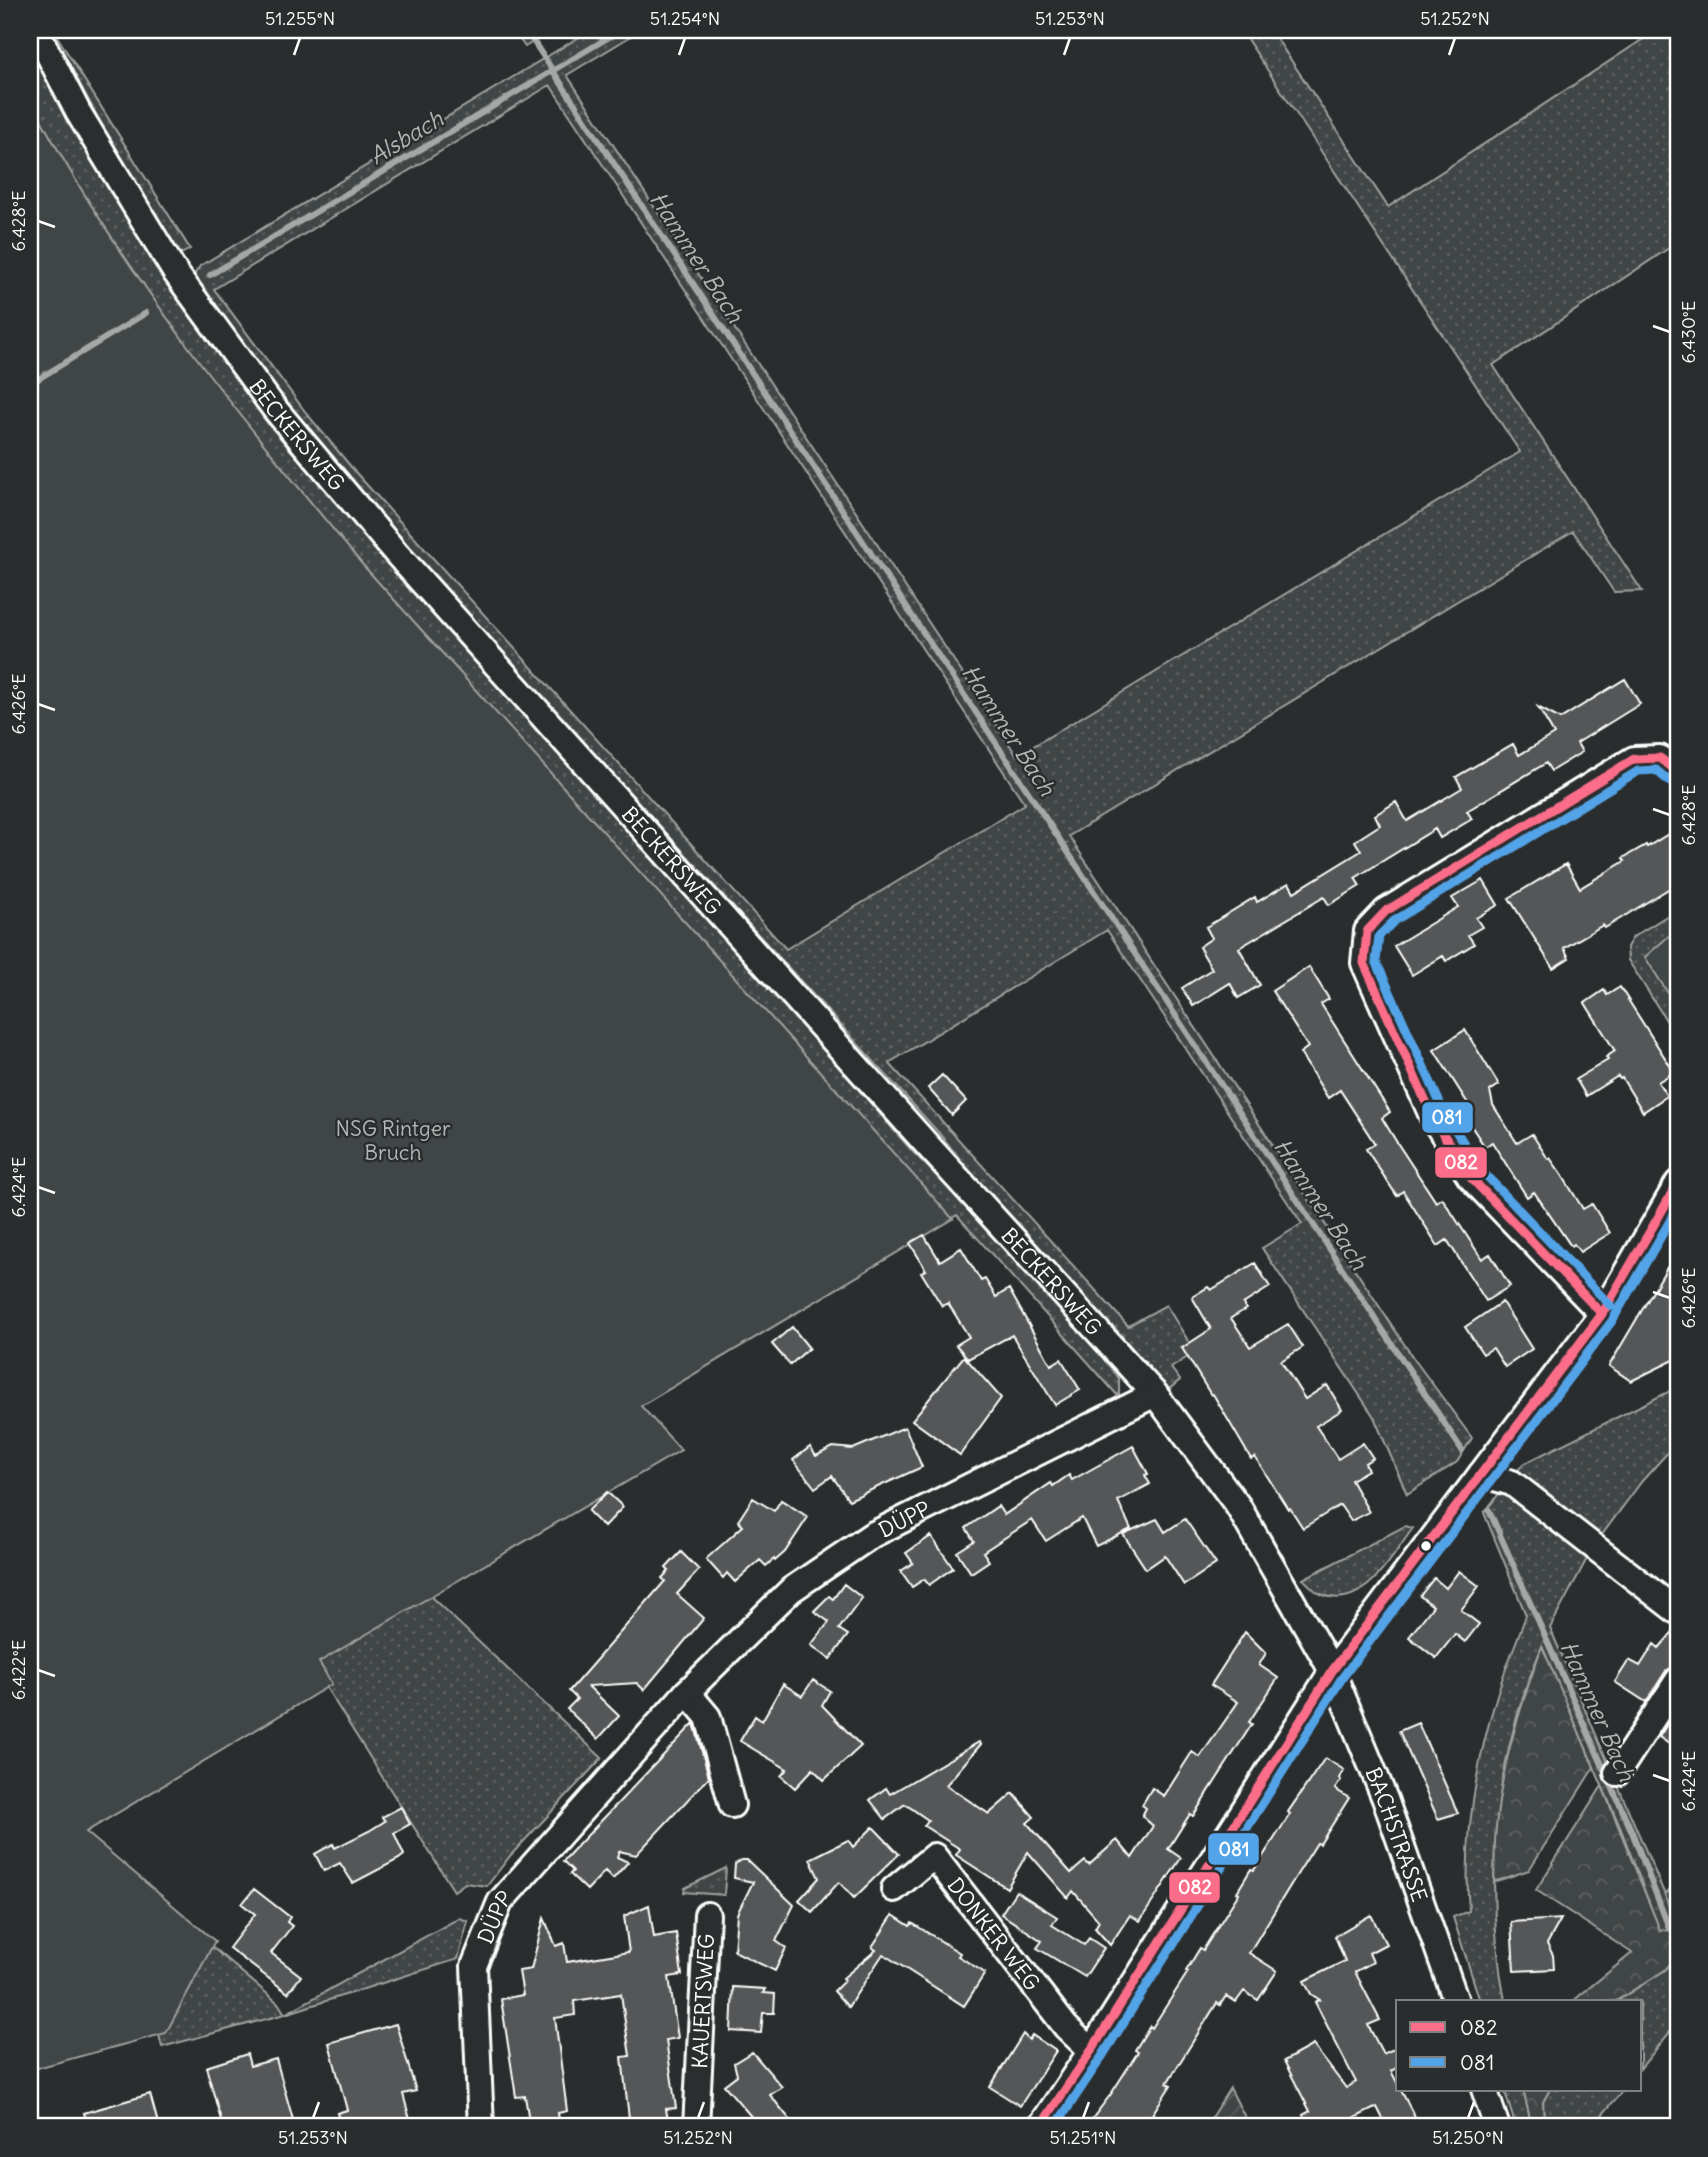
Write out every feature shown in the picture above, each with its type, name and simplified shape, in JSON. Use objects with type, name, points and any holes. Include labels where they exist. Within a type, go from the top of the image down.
[{"type":"street","name":"BECKERSWEG","points":[[36,30],[89,132],[174,272],[274,408],[396,553],[930,1148],[1155,1394],[1238,1506],[1332,1671]]},
{"type":"street","points":[[1602,1314],[1470,1177],[1433,1118],[1364,963],[1367,931],[1386,911],[1634,759],[1660,758],[1678,772]]},
{"type":"street","points":[[1040,2127],[1332,1671],[1602,1314],[1678,1183]]},
{"type":"street","name":"DÜPP","points":[[481,2127],[474,1966],[499,1902],[687,1692],[791,1590],[872,1535],[1155,1394]]},
{"type":"street","points":[[1481,1474],[1512,1483],[1678,1612]]},
{"type":"street","name":"BACHSTRASSE","points":[[1332,1671],[1385,1799],[1456,2000]]},
{"type":"street","points":[[1617,1773],[1678,1680]]},
{"type":"street","points":[[687,1692],[708,1717],[732,1805]]},
{"type":"street","name":"DONKER WEG","points":[[894,1889],[934,1856],[1066,2027],[1091,2051]]},
{"type":"street","name":"KAUERTSWEG","points":[[696,2127],[707,1915]]},
{"type":"street","points":[[1484,2090],[1497,2127]]},
{"type":"green space","points":[[51,30],[190,249],[183,253],[178,252],[120,159]]},
{"type":"green space","points":[[513,30],[537,30],[542,36],[525,47]]},
{"type":"green space","points":[[591,30],[641,30],[567,75],[1017,756],[1520,452],[1241,30],[1271,30],[1388,207],[1657,30],[1678,30],[1678,242],[1493,365],[1642,591],[1614,592],[1573,531],[1069,836],[1414,1359],[1472,1438],[1457,1462],[1407,1494],[1374,1417],[1262,1248],[1302,1224],[1107,930],[889,1063],[1128,1326],[1166,1305],[1195,1352],[1171,1368],[1180,1380],[1168,1390],[1115,1328],[1104,1320],[981,1185],[938,1132],[438,582],[272,384],[194,275],[200,266]],"holes":[[[550,85],[1025,804],[786,949],[357,474],[307,414],[214,289]]]},
{"type":"green space","points":[[30,46],[90,159],[182,305],[268,424],[397,573],[733,945],[913,1152],[961,1200],[1119,1378],[1119,1397],[957,1215],[634,1408],[430,1596],[602,1758],[510,1856],[487,1886],[465,1883],[454,1891],[312,1665],[381,594],[172,337],[30,112]]},
{"type":"green space","name":"NSG Rintger Bruch","points":[[30,99],[102,223],[142,282],[227,398],[316,509],[362,564],[953,1219],[641,1406],[681,1450],[319,1662],[332,1684],[86,1832],[215,1941],[166,2033],[30,2070]]},
{"type":"green space","points":[[1678,909],[1678,1039],[1628,960],[1627,947],[1633,937]]},
{"type":"green space","points":[[1678,928],[1678,1009],[1645,957]]},
{"type":"green space","points":[[1678,1387],[1678,1441],[1642,1481],[1598,1540],[1515,1474],[1523,1464]]},
{"type":"green space","points":[[1505,1486],[1590,1553],[1550,1628],[1678,1931],[1660,1931],[1620,1827],[1542,1647],[1513,1732],[1497,1821],[1495,1912],[1505,2000],[1480,2000],[1453,1917],[1469,1911],[1468,1857],[1477,1775],[1497,1695],[1526,1615],[1484,1513]]},
{"type":"green space","points":[[1405,1526],[1413,1528],[1385,1567],[1362,1589],[1349,1596],[1335,1598],[1317,1592],[1303,1579]]},
{"type":"green space","points":[[1542,1646],[1594,1767],[1529,1870],[1494,1882],[1495,1835],[1502,1781]]},
{"type":"green space","points":[[1602,1786],[1660,1930],[1678,1931],[1678,1955],[1665,1970],[1618,2000],[1574,2000],[1632,1953],[1536,1890]]},
{"type":"green space","points":[[78,1833],[278,2003],[285,2014],[162,2047],[159,2035],[30,1837]]},
{"type":"green space","points":[[726,1868],[724,1895],[684,1892],[685,1888]]},
{"type":"green space","points":[[1678,1882],[1678,1927],[1665,1895]]},
{"type":"green space","points":[[459,1918],[468,1921],[458,1959],[285,2014]]},
{"type":"green space","points":[[1678,1955],[1678,2022],[1642,2067],[1642,2000],[1619,2000],[1665,1970]]},
{"type":"green space","points":[[1230,2088],[1250,2127],[1205,2127]]},
{"type":"green space","points":[[1504,2090],[1523,2090],[1532,2127],[1516,2127]]},
{"type":"green space","points":[[1523,2090],[1549,2090],[1543,2102],[1544,2127],[1532,2127]]},
{"type":"green space","points":[[1549,2090],[1623,2090],[1592,2127],[1544,2127],[1543,2102]]},
{"type":"building","points":[[1625,679],[1640,704],[1577,743],[1582,752],[1551,771],[1546,763],[1467,811],[1472,819],[1440,838],[1435,829],[1355,878],[1360,886],[1329,905],[1324,897],[1239,948],[1260,985],[1238,998],[1230,983],[1193,1006],[1182,988],[1212,969],[1199,947],[1212,938],[1206,927],[1255,897],[1257,902],[1289,883],[1294,892],[1361,851],[1355,841],[1380,825],[1375,815],[1396,802],[1407,821],[1462,788],[1456,777],[1513,744],[1519,755],[1554,734],[1538,707],[1560,719]]},
{"type":"building","points":[[1678,828],[1678,883],[1605,928],[1603,925],[1564,948],[1569,958],[1553,968],[1509,898],[1566,864],[1580,888],[1625,861],[1623,858]]},
{"type":"building","points":[[1483,880],[1498,905],[1476,918],[1482,927],[1468,935],[1474,944],[1446,961],[1443,956],[1412,975],[1394,946],[1458,907],[1452,898]]},
{"type":"building","points":[[1309,967],[1329,999],[1321,1004],[1390,1112],[1382,1118],[1396,1141],[1436,1202],[1442,1198],[1482,1259],[1490,1254],[1510,1286],[1486,1301],[1447,1240],[1438,1246],[1403,1191],[1397,1196],[1366,1149],[1375,1144],[1340,1090],[1328,1098],[1300,1053],[1308,1047],[1272,991]]},
{"type":"building","points":[[1620,987],[1674,1072],[1658,1082],[1667,1096],[1643,1112],[1622,1078],[1618,1076],[1586,1096],[1576,1079],[1608,1060],[1606,1057],[1615,1051],[1585,1003],[1604,990],[1607,995]]},
{"type":"building","points":[[1465,1030],[1499,1085],[1490,1091],[1493,1105],[1517,1143],[1532,1134],[1583,1209],[1592,1204],[1610,1233],[1580,1252],[1574,1244],[1571,1246],[1534,1192],[1527,1197],[1492,1142],[1485,1147],[1466,1118],[1474,1113],[1434,1050]]},
{"type":"building","points":[[942,1075],[966,1101],[952,1115],[928,1088]]},
{"type":"building","points":[[924,1235],[940,1261],[961,1248],[981,1281],[985,1279],[996,1297],[1009,1289],[1051,1365],[1061,1359],[1080,1390],[1055,1405],[1012,1335],[968,1359],[956,1345],[969,1337],[948,1303],[942,1306],[921,1272],[926,1270],[910,1243]]},
{"type":"building","points":[[1678,1249],[1678,1352],[1674,1360],[1631,1381],[1609,1366]]},
{"type":"building","points":[[1255,1263],[1270,1287],[1243,1304],[1246,1309],[1231,1318],[1250,1347],[1288,1324],[1303,1347],[1281,1361],[1305,1399],[1327,1385],[1342,1410],[1316,1426],[1338,1459],[1363,1443],[1373,1458],[1365,1463],[1368,1470],[1351,1480],[1369,1512],[1351,1521],[1340,1505],[1303,1528],[1255,1457],[1251,1459],[1182,1348],[1211,1329],[1192,1297],[1208,1287],[1211,1290]]},
{"type":"building","points":[[1502,1302],[1532,1349],[1505,1367],[1493,1348],[1483,1354],[1465,1327]]},
{"type":"building","points":[[792,1327],[809,1348],[790,1365],[772,1344]]},
{"type":"building","points":[[964,1356],[1001,1398],[960,1455],[912,1420]]},
{"type":"building","points":[[905,1427],[922,1467],[849,1500],[832,1476],[815,1488],[793,1460],[810,1447],[816,1456],[833,1447],[853,1449]]},
{"type":"building","points":[[1133,1446],[1148,1474],[1145,1475],[1150,1484],[1118,1501],[1131,1529],[1096,1546],[1082,1518],[1046,1541],[1032,1520],[983,1552],[989,1561],[971,1573],[957,1552],[974,1541],[966,1528],[998,1506],[1004,1515],[1051,1483],[1053,1486],[1069,1475],[1072,1480]]},
{"type":"building","points":[[607,1492],[623,1507],[604,1527],[588,1511]]},
{"type":"building","points":[[753,1498],[774,1511],[781,1500],[808,1517],[785,1552],[775,1561],[774,1559],[766,1566],[760,1560],[735,1582],[727,1573],[723,1578],[706,1559],[743,1526],[738,1521]]},
{"type":"building","points":[[1157,1519],[1165,1532],[1185,1519],[1216,1564],[1184,1585],[1165,1556],[1146,1569],[1123,1534]]},
{"type":"building","points":[[931,1536],[953,1568],[929,1585],[924,1579],[912,1587],[901,1571],[913,1563],[906,1553]]},
{"type":"building","points":[[681,1552],[699,1570],[677,1594],[704,1618],[644,1690],[637,1683],[588,1686],[619,1716],[598,1739],[567,1709],[577,1699],[569,1691],[665,1581],[662,1578],[669,1571],[666,1568]]},
{"type":"building","points":[[1459,1571],[1479,1586],[1461,1610],[1479,1624],[1465,1642],[1455,1634],[1436,1658],[1409,1637],[1433,1606],[1420,1596],[1434,1578],[1446,1588]]},
{"type":"building","points":[[844,1584],[862,1598],[839,1629],[848,1635],[830,1659],[811,1645],[829,1622],[814,1611],[829,1596],[833,1599]]},
{"type":"building","points":[[1677,1627],[1678,1665],[1666,1671],[1646,1702],[1615,1682],[1629,1660],[1640,1666],[1654,1644],[1659,1648]]},
{"type":"building","points":[[1245,1632],[1266,1653],[1259,1665],[1278,1678],[1193,1816],[1190,1814],[1168,1849],[1181,1858],[1140,1921],[1130,1915],[1110,1945],[1095,1928],[1099,1921],[1073,1891],[1068,1898],[1028,1852],[1007,1888],[956,1855],[960,1849],[924,1826],[928,1820],[905,1804],[885,1819],[870,1800],[886,1788],[890,1794],[979,1742],[981,1744],[946,1785],[989,1814],[1013,1793],[1034,1817],[1027,1823],[1071,1873],[1085,1861],[1089,1865],[1117,1840],[1132,1858],[1153,1826],[1142,1816],[1146,1808],[1142,1805],[1152,1788],[1164,1796],[1192,1752],[1200,1757],[1238,1702],[1211,1685]]},
{"type":"building","points":[[813,1680],[830,1691],[822,1705],[861,1746],[824,1780],[813,1769],[795,1788],[781,1776],[787,1769],[740,1741],[755,1716],[762,1721],[783,1684],[802,1696]]},
{"type":"building","points":[[1678,1707],[1678,1750],[1659,1737]]},
{"type":"building","points":[[694,1723],[709,1777],[636,1855],[619,1851],[617,1857],[628,1862],[613,1879],[605,1871],[587,1890],[570,1874],[573,1871],[563,1861]]},
{"type":"building","points":[[1418,1723],[1458,1813],[1438,1819],[1399,1731]]},
{"type":"building","points":[[1325,1758],[1344,1770],[1335,1789],[1349,1798],[1320,1844],[1317,1843],[1249,1953],[1277,1971],[1258,2000],[1244,1991],[1236,2002],[1226,1996],[1220,2005],[1217,2003],[1167,2083],[1171,2085],[1144,2127],[1086,2127],[1111,2094],[1138,2052],[1135,2050],[1150,2026],[1152,2028],[1200,1948],[1203,1950],[1251,1869],[1254,1870],[1290,1814],[1288,1812]]},
{"type":"building","points":[[401,1807],[410,1824],[394,1833],[404,1855],[353,1883],[340,1863],[324,1871],[315,1854],[333,1844],[335,1848],[369,1831],[385,1821],[382,1817]]},
{"type":"building","points":[[873,1827],[899,1854],[854,1898],[839,1882],[812,1912],[799,1900],[819,1878],[810,1859],[848,1840],[853,1847]]},
{"type":"building","points":[[747,1860],[794,1905],[776,1941],[786,1948],[775,1971],[734,1951],[737,1914],[753,1882],[734,1878],[735,1864]]},
{"type":"building","points":[[254,1889],[290,1917],[287,1922],[292,1926],[271,1953],[301,1976],[288,1993],[229,1948],[255,1914],[242,1904]]},
{"type":"building","points":[[1016,1891],[1057,1917],[1052,1925],[1084,1945],[1089,1938],[1104,1948],[1085,1977],[1037,1948],[1042,1941],[1001,1914]]},
{"type":"building","points":[[649,1905],[654,1937],[676,1933],[682,1975],[669,1977],[678,2038],[666,2040],[676,2108],[666,2109],[669,2127],[630,2127],[622,2057],[630,2056],[621,1994],[574,2001],[575,2015],[555,2018],[567,2111],[558,2113],[560,2127],[530,2127],[525,2096],[516,2097],[501,1999],[523,1995],[519,1971],[531,1969],[544,1918],[556,1946],[564,1943],[567,1962],[629,1952],[624,1916]]},
{"type":"building","points":[[893,1915],[910,1926],[912,1923],[960,1953],[958,1956],[985,1973],[964,2006],[883,1954],[848,2007],[834,1991],[845,1980],[843,1978],[876,1950],[872,1947]]},
{"type":"building","points":[[1371,1915],[1386,1944],[1369,1953],[1373,1962],[1355,1972],[1380,2020],[1368,2025],[1383,2054],[1396,2048],[1396,2068],[1391,2071],[1396,2081],[1396,2090],[1401,2090],[1420,2127],[1387,2127],[1377,2107],[1336,2127],[1309,2127],[1303,2115],[1310,2111],[1284,2061],[1313,2045],[1346,2088],[1356,2082],[1315,2002],[1320,2000],[1311,1994],[1304,1981],[1345,1961],[1335,1936]]},
{"type":"building","points":[[1561,1919],[1547,1944],[1553,1955],[1554,1969],[1514,1971],[1511,1922]]},
{"type":"building","points":[[733,1987],[765,1989],[763,1993],[775,1994],[774,2013],[763,2013],[761,2033],[731,2031]]},
{"type":"building","points":[[396,2024],[416,2091],[403,2094],[412,2127],[341,2127],[337,2113],[347,2110],[329,2043]]},
{"type":"building","points":[[1023,2034],[1029,2040],[1032,2035],[1056,2051],[1020,2106],[990,2087]]},
{"type":"building","points":[[752,2052],[782,2087],[770,2095],[796,2127],[760,2127],[724,2085],[737,2075],[734,2063]]},
{"type":"building","points":[[247,2054],[250,2066],[276,2059],[295,2127],[223,2127],[206,2067]]},
{"type":"building","points":[[150,2094],[159,2127],[88,2127],[84,2113]]},
{"type":"waterway","name":"Hammer Bach","points":[[526,30],[1462,1450]]},
{"type":"waterway","name":"Alsbach","points":[[210,275],[621,30]]},
{"type":"waterway","name":"Alsbach","points":[[30,384],[146,313]]},
{"type":"waterway","name":"Hammer Bach","points":[[1489,1510],[1632,1832],[1669,1928]]},
{"type":"transit line","name":"082","points":[[1602,1314],[1470,1177],[1433,1118],[1364,963],[1367,931],[1386,911],[1634,759],[1660,758],[1678,772]]},
{"type":"transit line","name":"081","points":[[1611,1306],[1480,1169],[1444,1112],[1376,961],[1379,936],[1394,921],[1638,771],[1656,770],[1670,782]]},
{"type":"transit line","name":"082","points":[[1040,2127],[1332,1671],[1602,1314],[1678,1183]]},
{"type":"transit line","name":"081","points":[[1055,2127],[1342,1678],[1612,1321],[1678,1207]]}]
